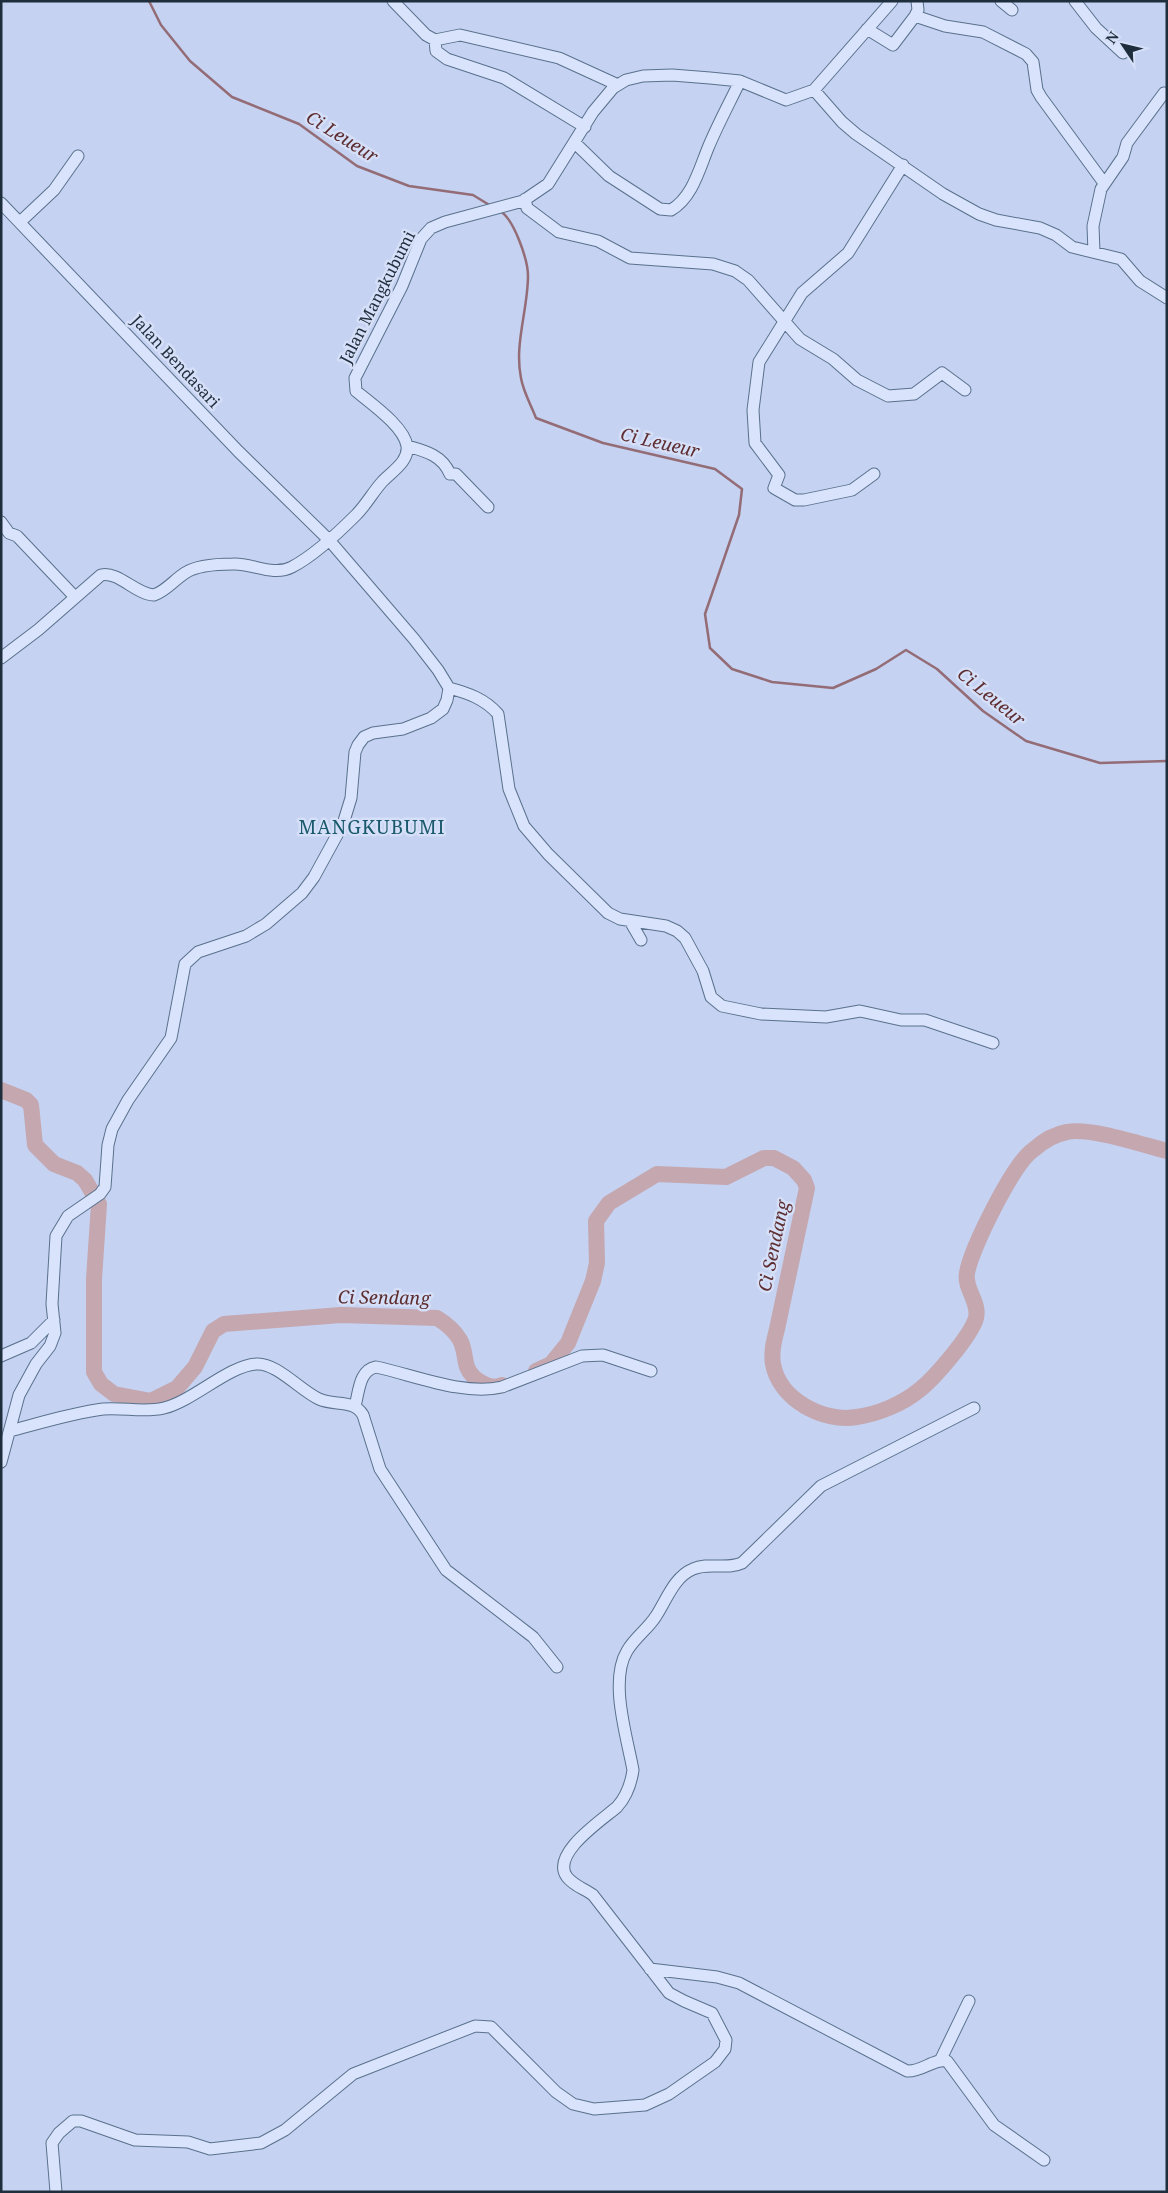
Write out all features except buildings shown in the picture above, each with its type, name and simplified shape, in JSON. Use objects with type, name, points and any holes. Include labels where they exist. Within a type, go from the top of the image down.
[{"type":"street","points":[[393,1],[426,35],[435,40],[460,35],[560,58],[618,85]]},
{"type":"street","name":"Jalan Mangkubumi","points":[[407,446],[401,434],[384,414],[356,391],[355,378],[394,304],[421,239],[431,228],[524,200],[548,184],[576,143],[593,112],[618,85],[626,80],[643,76],[672,75],[740,81],[786,100],[814,90],[892,1]]},
{"type":"street","points":[[868,29],[893,45],[915,16],[918,10],[917,1]]},
{"type":"street","points":[[1001,1],[1012,10]]},
{"type":"street","points":[[1075,1],[1096,28],[1123,53]]},
{"type":"street","points":[[915,16],[945,26],[983,32],[1029,56],[1033,62],[1037,90],[1104,183]]},
{"type":"street","points":[[435,40],[436,51],[447,59],[504,78],[585,127]]},
{"type":"street","points":[[576,143],[609,176],[660,209],[670,210],[684,200],[702,168],[709,147],[740,81]]},
{"type":"street","points":[[814,90],[842,122],[944,194],[979,214],[996,220],[1040,228],[1056,235],[1072,247],[1121,259],[1140,281],[1167,298]]},
{"type":"street","points":[[1094,252],[1094,214],[1104,183],[1123,157],[1127,143],[1164,93]]},
{"type":"street","points":[[20,222],[54,190],[78,156]]},
{"type":"street","points":[[874,474],[852,490],[804,500],[791,498],[774,488],[779,475],[755,443],[753,410],[759,362],[783,322],[802,293],[848,252],[903,166]]},
{"type":"street","points":[[524,200],[531,212],[557,231],[598,241],[630,258],[713,264],[735,271],[748,280],[800,340],[833,359],[857,380],[888,396],[914,394],[942,373],[965,390]]},
{"type":"street","name":"Jalan Bendasari","points":[[1,203],[238,451],[329,540],[414,639],[438,670],[449,688]]},
{"type":"street","points":[[1,658],[38,630],[74,596],[104,574],[141,592],[154,595],[186,573],[199,568],[233,564],[269,570],[283,570],[292,567],[329,540],[357,514],[384,479],[396,470],[402,461],[407,446],[430,452],[438,457],[450,474],[456,474],[488,508]]},
{"type":"street","points":[[1,522],[9,533],[17,536],[74,596]]},
{"type":"street","points":[[1,1462],[19,1395],[36,1364],[54,1339],[53,1264],[56,1236],[68,1216],[100,1194],[107,1180],[108,1145],[112,1129],[128,1100],[171,1038],[185,964],[198,952],[246,936],[266,924],[302,893],[314,877],[344,824],[350,798],[355,752],[358,745],[364,737],[373,733],[403,728],[431,718],[443,709],[448,700],[449,688],[475,696],[492,707],[498,714],[509,789],[524,826],[597,904],[614,916],[630,921],[666,926],[685,938],[703,971],[711,997],[722,1006],[761,1014],[830,1016],[860,1011],[901,1020],[930,1020],[993,1042]]},
{"type":"street","points":[[630,921],[642,940]]},
{"type":"street","points":[[1,1356],[31,1343],[54,1320]]},
{"type":"street","points":[[355,1406],[363,1376],[370,1368],[376,1367],[470,1389],[488,1390],[582,1356],[594,1354],[651,1371]]},
{"type":"street","points":[[10,1430],[96,1410],[162,1408],[181,1401],[223,1377],[256,1364],[273,1368],[316,1398],[355,1406],[363,1415],[385,1477],[446,1570],[533,1637],[557,1667]]},
{"type":"street","points":[[56,2192],[52,2143],[73,2121],[81,2121],[130,2139],[188,2142],[210,2149],[261,2143],[285,2130],[353,2074],[475,2026],[491,2027],[499,2033],[556,2092],[572,2104],[594,2108],[645,2105],[669,2094],[715,2062],[725,2049],[726,2040],[712,2013],[676,1998],[650,1969],[593,1895],[568,1878],[564,1866],[567,1853],[623,1800],[631,1781],[633,1770],[619,1686],[620,1668],[628,1649],[652,1623],[674,1586],[689,1571],[704,1566],[742,1563],[821,1486],[974,1408]]},
{"type":"street","points":[[650,1969],[717,1977],[739,1983],[908,2071],[919,2070],[940,2061],[950,2064],[994,2125],[1044,2160]]},
{"type":"street","points":[[940,2061],[969,2001]]},
{"type":"waterway","name":"Ci Leueur","points":[[149,1],[161,25],[190,61],[232,97],[299,124],[357,166],[409,186],[473,195],[491,206]]},
{"type":"waterway","name":"Ci Leueur","points":[[500,211],[505,215],[515,231],[523,251],[527,269],[527,289],[520,340],[519,365],[523,388],[536,418],[603,443],[715,469],[742,489],[739,515],[705,614],[710,648],[732,669],[772,682],[833,688],[876,669],[906,650],[937,669],[983,711],[1026,741],[1100,763],[1167,761]]},
{"type":"waterway","name":"Ci Sendang","points":[[1,1090],[26,1100],[31,1105],[35,1145],[54,1164],[77,1173],[85,1180],[99,1204],[94,1279],[94,1372],[101,1384],[114,1394],[151,1401],[177,1388],[195,1367],[213,1331],[224,1324],[341,1315],[437,1318],[450,1328],[460,1340],[467,1367],[473,1376],[487,1385],[502,1385]]},
{"type":"waterway","name":"Ci Sendang","points":[[536,1371],[551,1364],[568,1343],[593,1281],[597,1263],[596,1221],[609,1203],[657,1174],[726,1177],[764,1158],[774,1158],[793,1168],[804,1180],[807,1188],[773,1346],[773,1364],[777,1377],[793,1398],[817,1412],[844,1418],[865,1416],[881,1411],[912,1396],[925,1385],[951,1357],[973,1326],[977,1312],[967,1279],[970,1261],[984,1227],[1004,1189],[1025,1158],[1033,1150],[1053,1136],[1077,1131],[1102,1134],[1167,1151]]},
{"type":"district","name":"MANGKUBUMI","points":[[372,827]]}]
